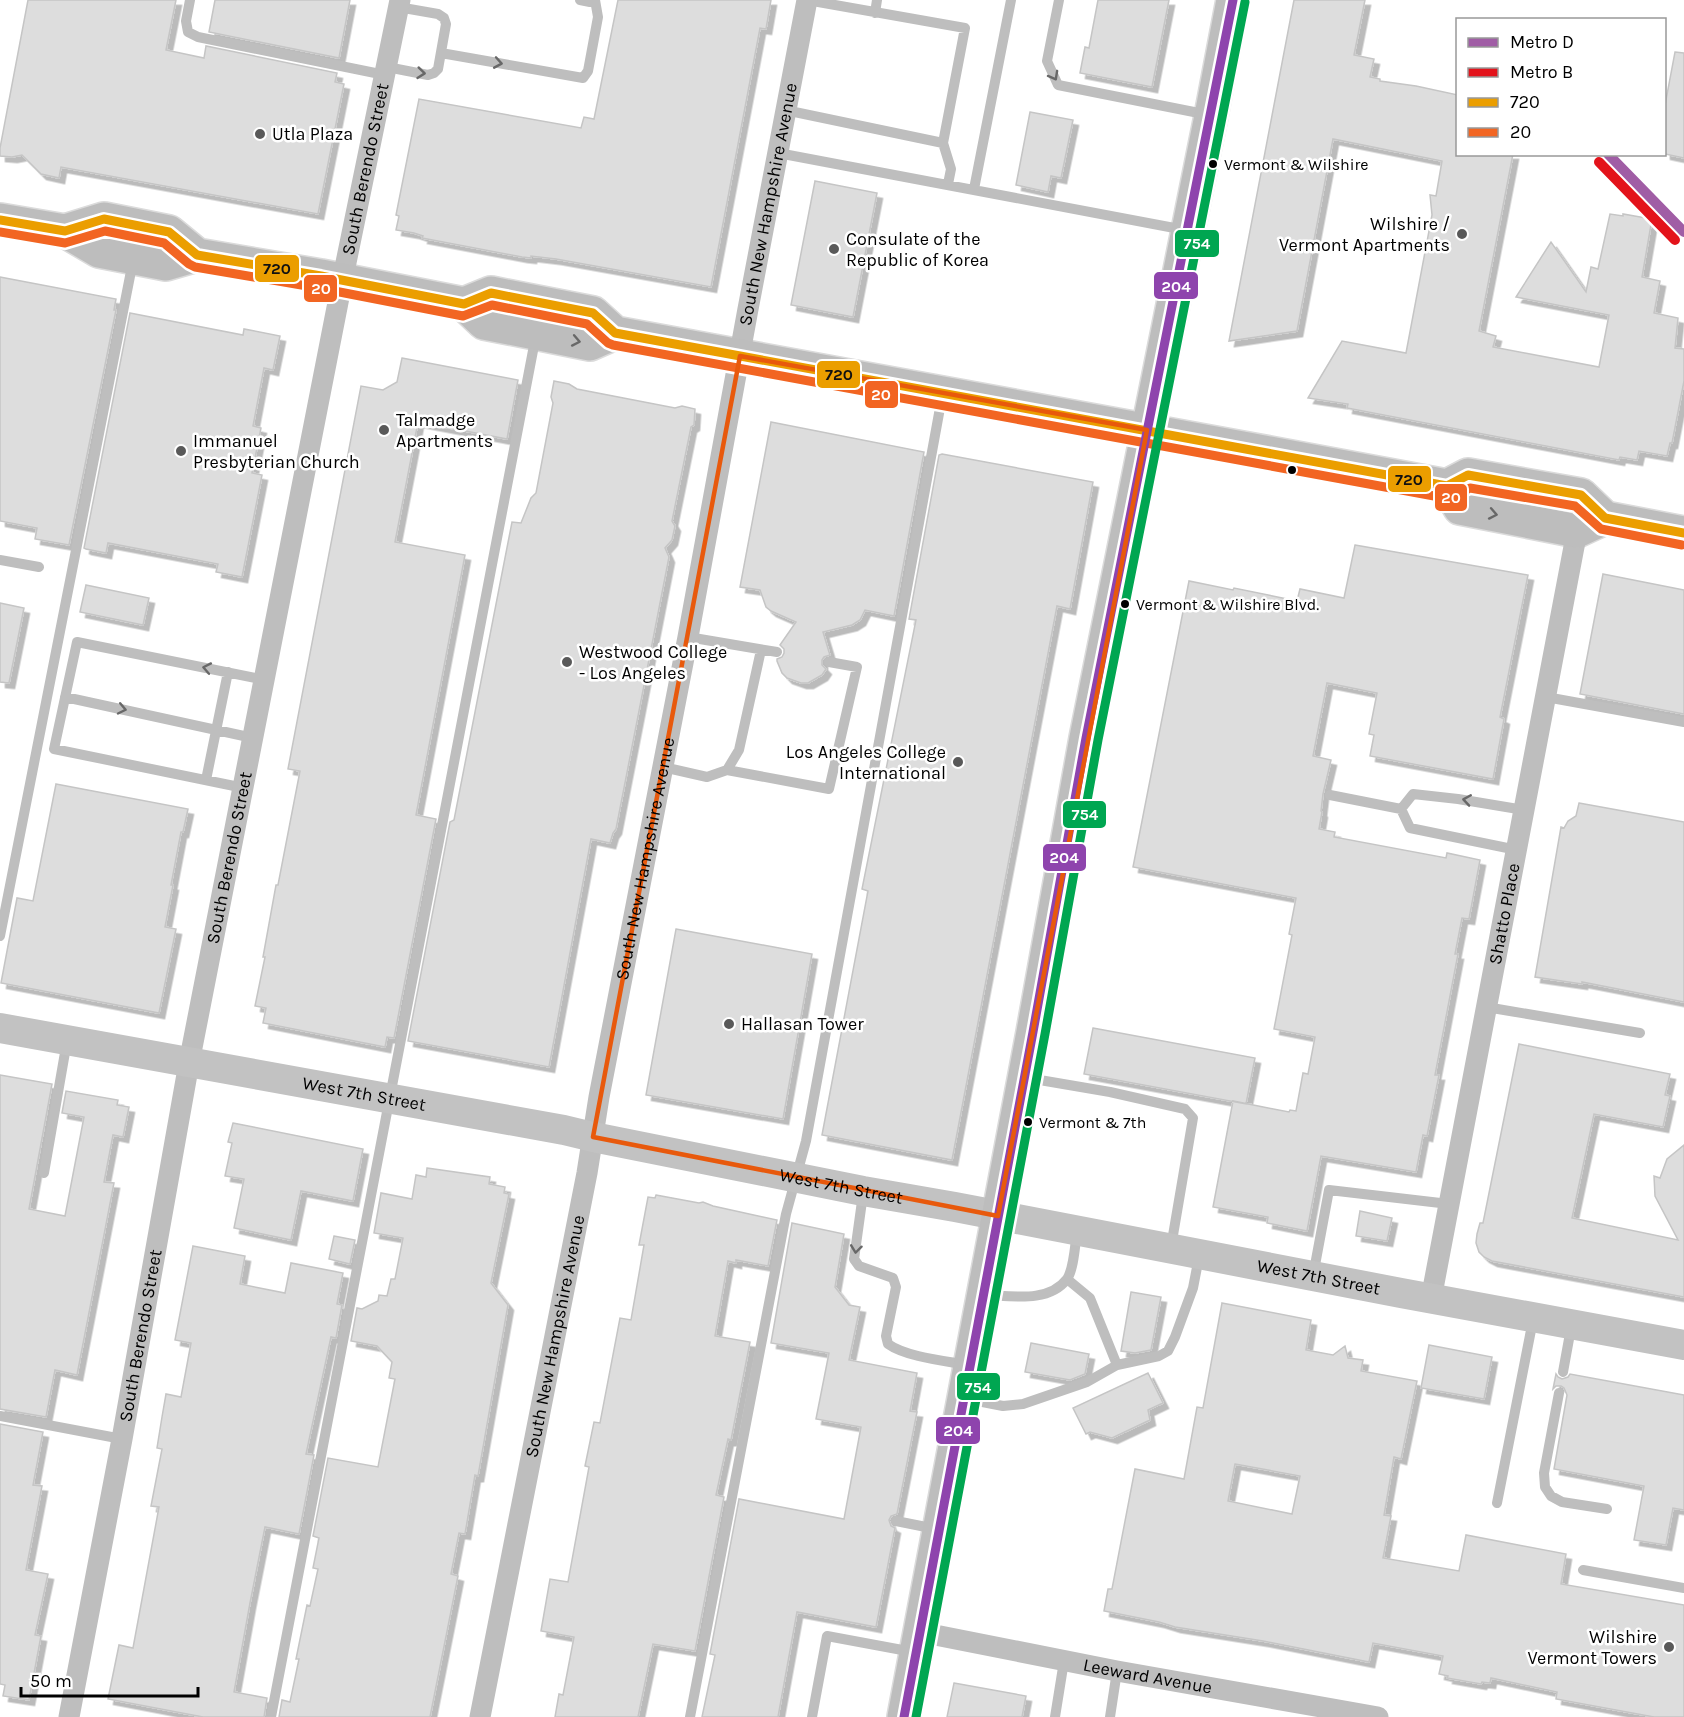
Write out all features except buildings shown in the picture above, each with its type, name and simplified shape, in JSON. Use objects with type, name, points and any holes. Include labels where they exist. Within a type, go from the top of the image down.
[{"type":"main road","points":[[904,1717],[1025,1077],[1086,738],[1233,0]]},
{"type":"main road","points":[[65,231],[104,219],[169,232],[197,255]]},
{"type":"main road","points":[[0,220],[65,231],[99,251],[166,264],[197,255],[464,304],[491,293],[593,313],[615,333],[943,394],[1447,486],[1468,475],[1581,495],[1591,525],[1684,533]]},
{"type":"main road","points":[[464,304],[484,323],[590,344],[615,333]]},
{"type":"street","name":"South New Hampshire Avenue","points":[[480,1717],[593,1137],[807,0]]},
{"type":"street","name":"South Berendo Street","points":[[69,1717],[122,1439],[189,1063],[399,3]]},
{"type":"street","name":"Shatto Place","points":[[1431,1299],[1546,697],[1591,525]]},
{"type":"street","name":"West 7th Street","points":[[0,1028],[564,1130],[863,1191],[1684,1345]]},
{"type":"street","name":"Leeward Avenue","points":[[918,1642],[1064,1661],[1378,1717]]},
{"type":"lane","points":[[190,0],[186,21],[188,32],[198,38],[386,71],[434,74],[438,69],[441,53],[446,24],[444,18],[438,14],[399,3]]},
{"type":"lane","points":[[441,53],[583,78],[588,71],[598,17],[594,0],[590,2],[580,0]]},
{"type":"lane","points":[[807,0],[965,28],[943,142],[951,169],[948,184]]},
{"type":"lane","points":[[875,13],[877,0]]},
{"type":"lane","points":[[974,189],[1011,0]]},
{"type":"lane","points":[[1059,0],[1047,61],[1058,85],[1211,116]]},
{"type":"lane","points":[[785,110],[943,142]]},
{"type":"lane","points":[[778,153],[1188,230]]},
{"type":"lane","points":[[0,936],[133,257]]},
{"type":"lane","points":[[271,1717],[536,333]]},
{"type":"lane","points":[[690,1717],[784,1226],[806,1141],[943,394]]},
{"type":"lane","points":[[0,560],[39,567]]},
{"type":"lane","points":[[688,637],[777,652]]},
{"type":"lane","points":[[244,788],[54,749],[76,642],[265,680]]},
{"type":"lane","points":[[727,770],[739,750],[761,650]]},
{"type":"lane","points":[[663,767],[707,777],[727,770],[830,789],[857,667],[829,662]]},
{"type":"lane","points":[[206,780],[228,672]]},
{"type":"lane","points":[[65,697],[253,738]]},
{"type":"lane","points":[[1546,697],[1684,722]]},
{"type":"lane","points":[[1401,809],[1413,794],[1524,810]]},
{"type":"lane","points":[[1330,795],[1401,809]]},
{"type":"lane","points":[[1401,809],[1410,828],[1517,850]]},
{"type":"lane","points":[[1486,1007],[1640,1033]]},
{"type":"lane","points":[[44,1173],[67,1041]]},
{"type":"lane","points":[[964,1398],[1003,1406],[1023,1404],[1087,1382],[1117,1365],[1159,1356],[1168,1351],[1175,1337],[1193,1288],[1185,1252],[1193,1118],[1185,1109],[1110,1092],[1025,1077]]},
{"type":"lane","points":[[863,1191],[854,1259],[859,1266],[893,1278],[896,1287],[886,1336],[888,1344],[905,1351],[970,1366]]},
{"type":"lane","points":[[1313,1276],[1329,1191],[1449,1204]]},
{"type":"lane","points":[[984,1295],[1038,1296],[1055,1288],[1067,1279],[1072,1265],[1077,1232]]},
{"type":"lane","points":[[1067,1279],[1090,1298],[1117,1365]]},
{"type":"lane","points":[[1497,1503],[1533,1317]]},
{"type":"lane","points":[[1563,1372],[1572,1324]]},
{"type":"lane","points":[[1559,1393],[1545,1473],[1545,1487],[1551,1496],[1562,1502],[1607,1509]]},
{"type":"lane","points":[[0,1416],[122,1439]]},
{"type":"lane","points":[[896,1521],[939,1529]]},
{"type":"lane","points":[[1583,1570],[1684,1588]]},
{"type":"lane","points":[[812,1717],[827,1636],[918,1642]]},
{"type":"lane","points":[[1055,1717],[1064,1661]]},
{"type":"lane","points":[[1110,1717],[1117,1671]]},
{"type":"highlighted area","points":[[740,356],[1147,430],[998,1216],[593,1137]]},
{"type":"metro line","name":"D","points":[[1610,156],[1684,232]]},
{"type":"metro line","name":"B","points":[[1599,162],[1675,240]]},
{"type":"transit line","name":"204","points":[[904,1717],[1086,738],[1233,0]]},
{"type":"transit line","name":"754","points":[[916,1717],[1098,740],[1245,2]]},
{"type":"transit line","name":"720","points":[[0,220],[65,231],[104,219],[169,232],[197,255],[464,304],[491,293],[593,313],[615,333],[1447,486],[1468,475],[1581,495],[1605,518],[1684,533]]},
{"type":"transit line","name":"20","points":[[0,232],[65,243],[105,231],[164,243],[195,267],[463,316],[492,305],[587,324],[613,345],[1445,498],[1470,488],[1575,506],[1601,529],[1682,545]]},
{"type":"place","name":"Utla Plaza","points":[[260,134]]},
{"type":"place","name":"Vermont & Wilshire","points":[[1213,164]]},
{"type":"place","name":"Wilshire / Vermont Apartments","points":[[1462,234]]},
{"type":"place","name":"Consulate of the Republic of Korea","points":[[834,249]]},
{"type":"place","name":"Talmadge Apartments","points":[[384,430]]},
{"type":"place","name":"Immanuel Presbyterian Church","points":[[181,451]]},
{"type":"place","name":"Vermont & Wilshire Blvd.","points":[[1125,604]]},
{"type":"place","name":"Westwood College - Los Angeles","points":[[567,662]]},
{"type":"place","name":"Los Angeles College International","points":[[958,762]]},
{"type":"place","name":"Hallasan Tower","points":[[729,1024]]},
{"type":"place","name":"Vermont & 7th","points":[[1028,1122]]},
{"type":"place","name":"Wilshire Vermont Towers","points":[[1669,1647]]}]
